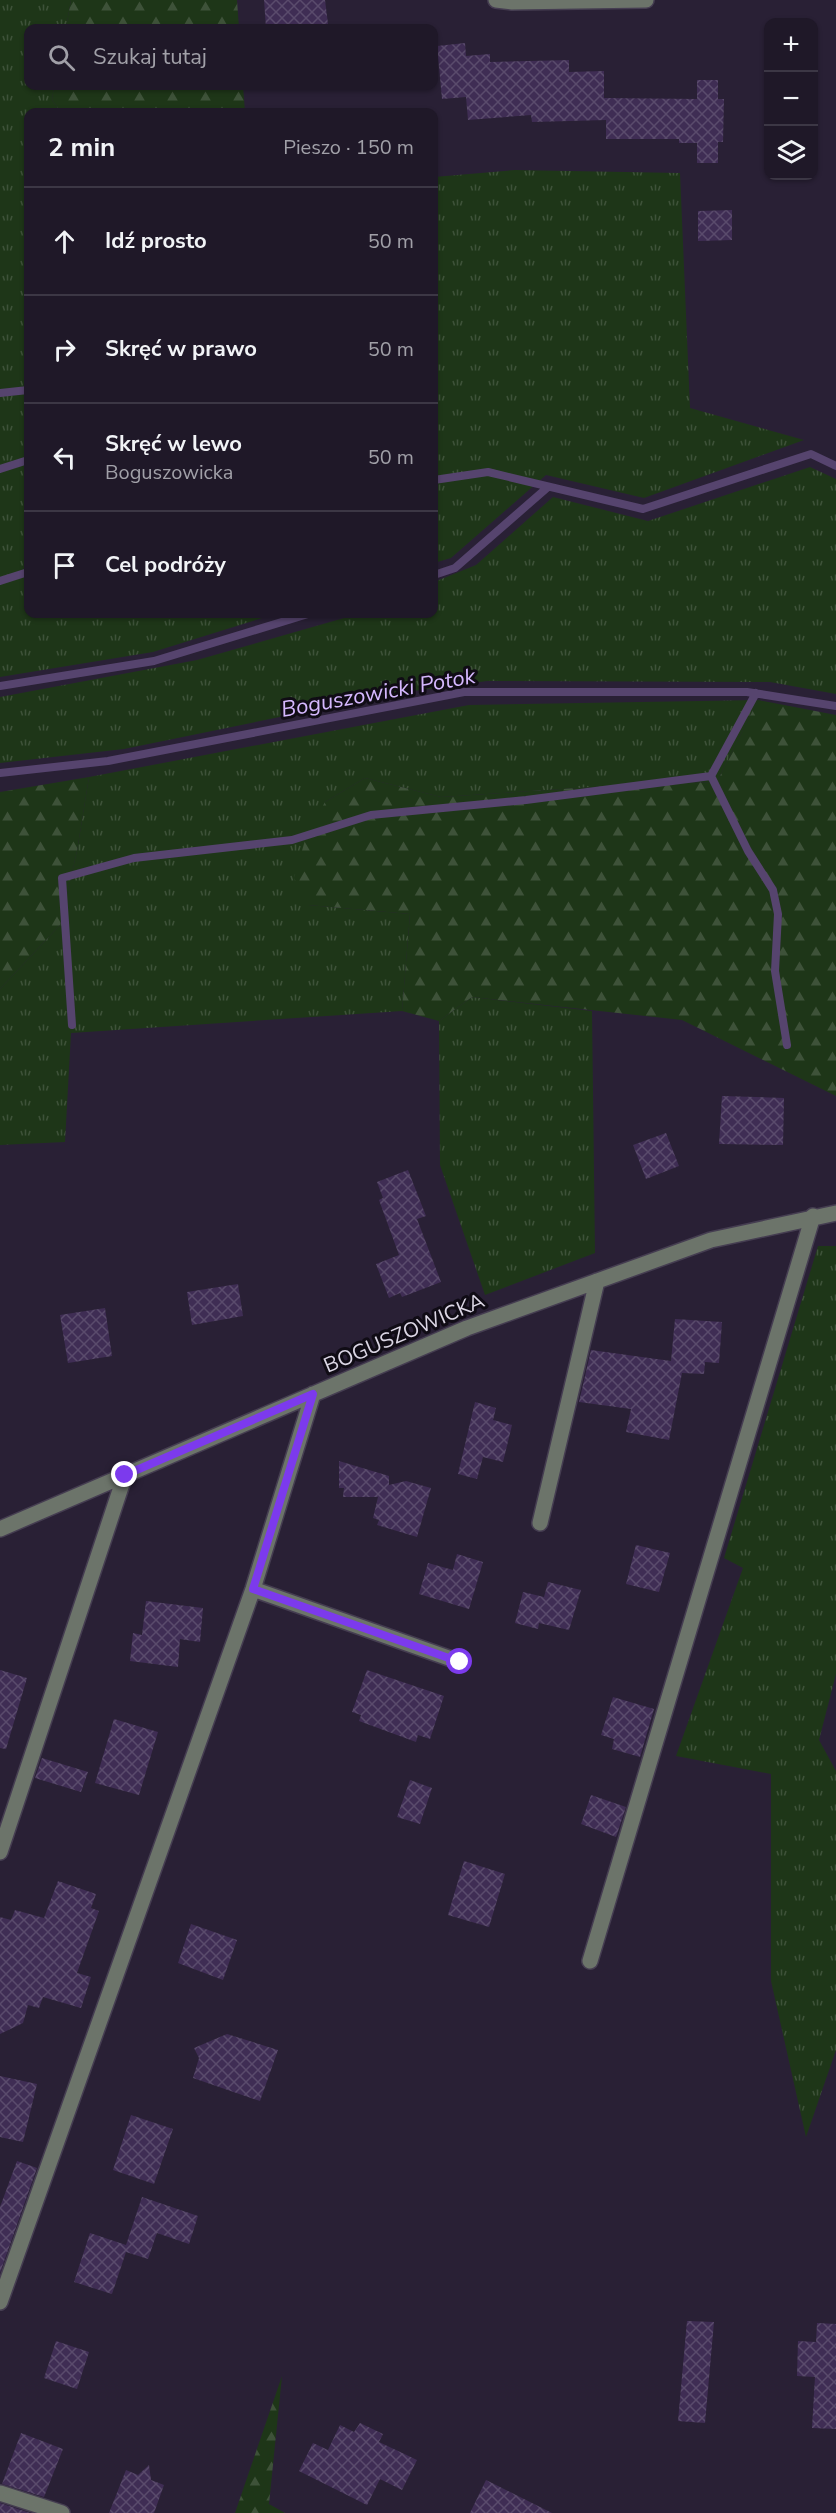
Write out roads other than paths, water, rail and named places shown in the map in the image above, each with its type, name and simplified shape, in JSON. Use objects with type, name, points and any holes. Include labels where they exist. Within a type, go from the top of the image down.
[{"type":"street","points":[[496,0],[513,2],[646,0]]},
{"type":"street","name":"BOGUSZOWICKA","points":[[0,1529],[467,1328],[711,1239],[836,1213]]},
{"type":"street","points":[[590,1961],[813,1216]]},
{"type":"street","points":[[540,1524],[597,1281]]},
{"type":"street","points":[[0,2302],[253,1589],[313,1394]]},
{"type":"street","points":[[0,1852],[125,1475]]},
{"type":"street","points":[[253,1589],[460,1662]]},
{"type":"street","points":[[0,2493],[62,2513]]},
{"type":"waterway","points":[[0,393],[24,390]]},
{"type":"waterway","points":[[438,479],[488,472],[643,509],[811,454],[836,466]]},
{"type":"waterway","points":[[0,469],[24,461]]},
{"type":"waterway","points":[[438,574],[455,568],[548,487]]},
{"type":"waterway","points":[[0,581],[24,573]]},
{"type":"waterway","points":[[0,686],[154,661],[295,618]]},
{"type":"waterway","name":"Boguszowicki Potok","points":[[0,773],[108,761],[464,692],[747,692],[836,706]]},
{"type":"waterway","points":[[72,1025],[62,878],[134,858],[292,840],[371,815],[526,800],[711,776],[756,693]]},
{"type":"waterway","points":[[711,776],[748,851],[773,890],[778,914],[775,971],[787,1045]]}]
